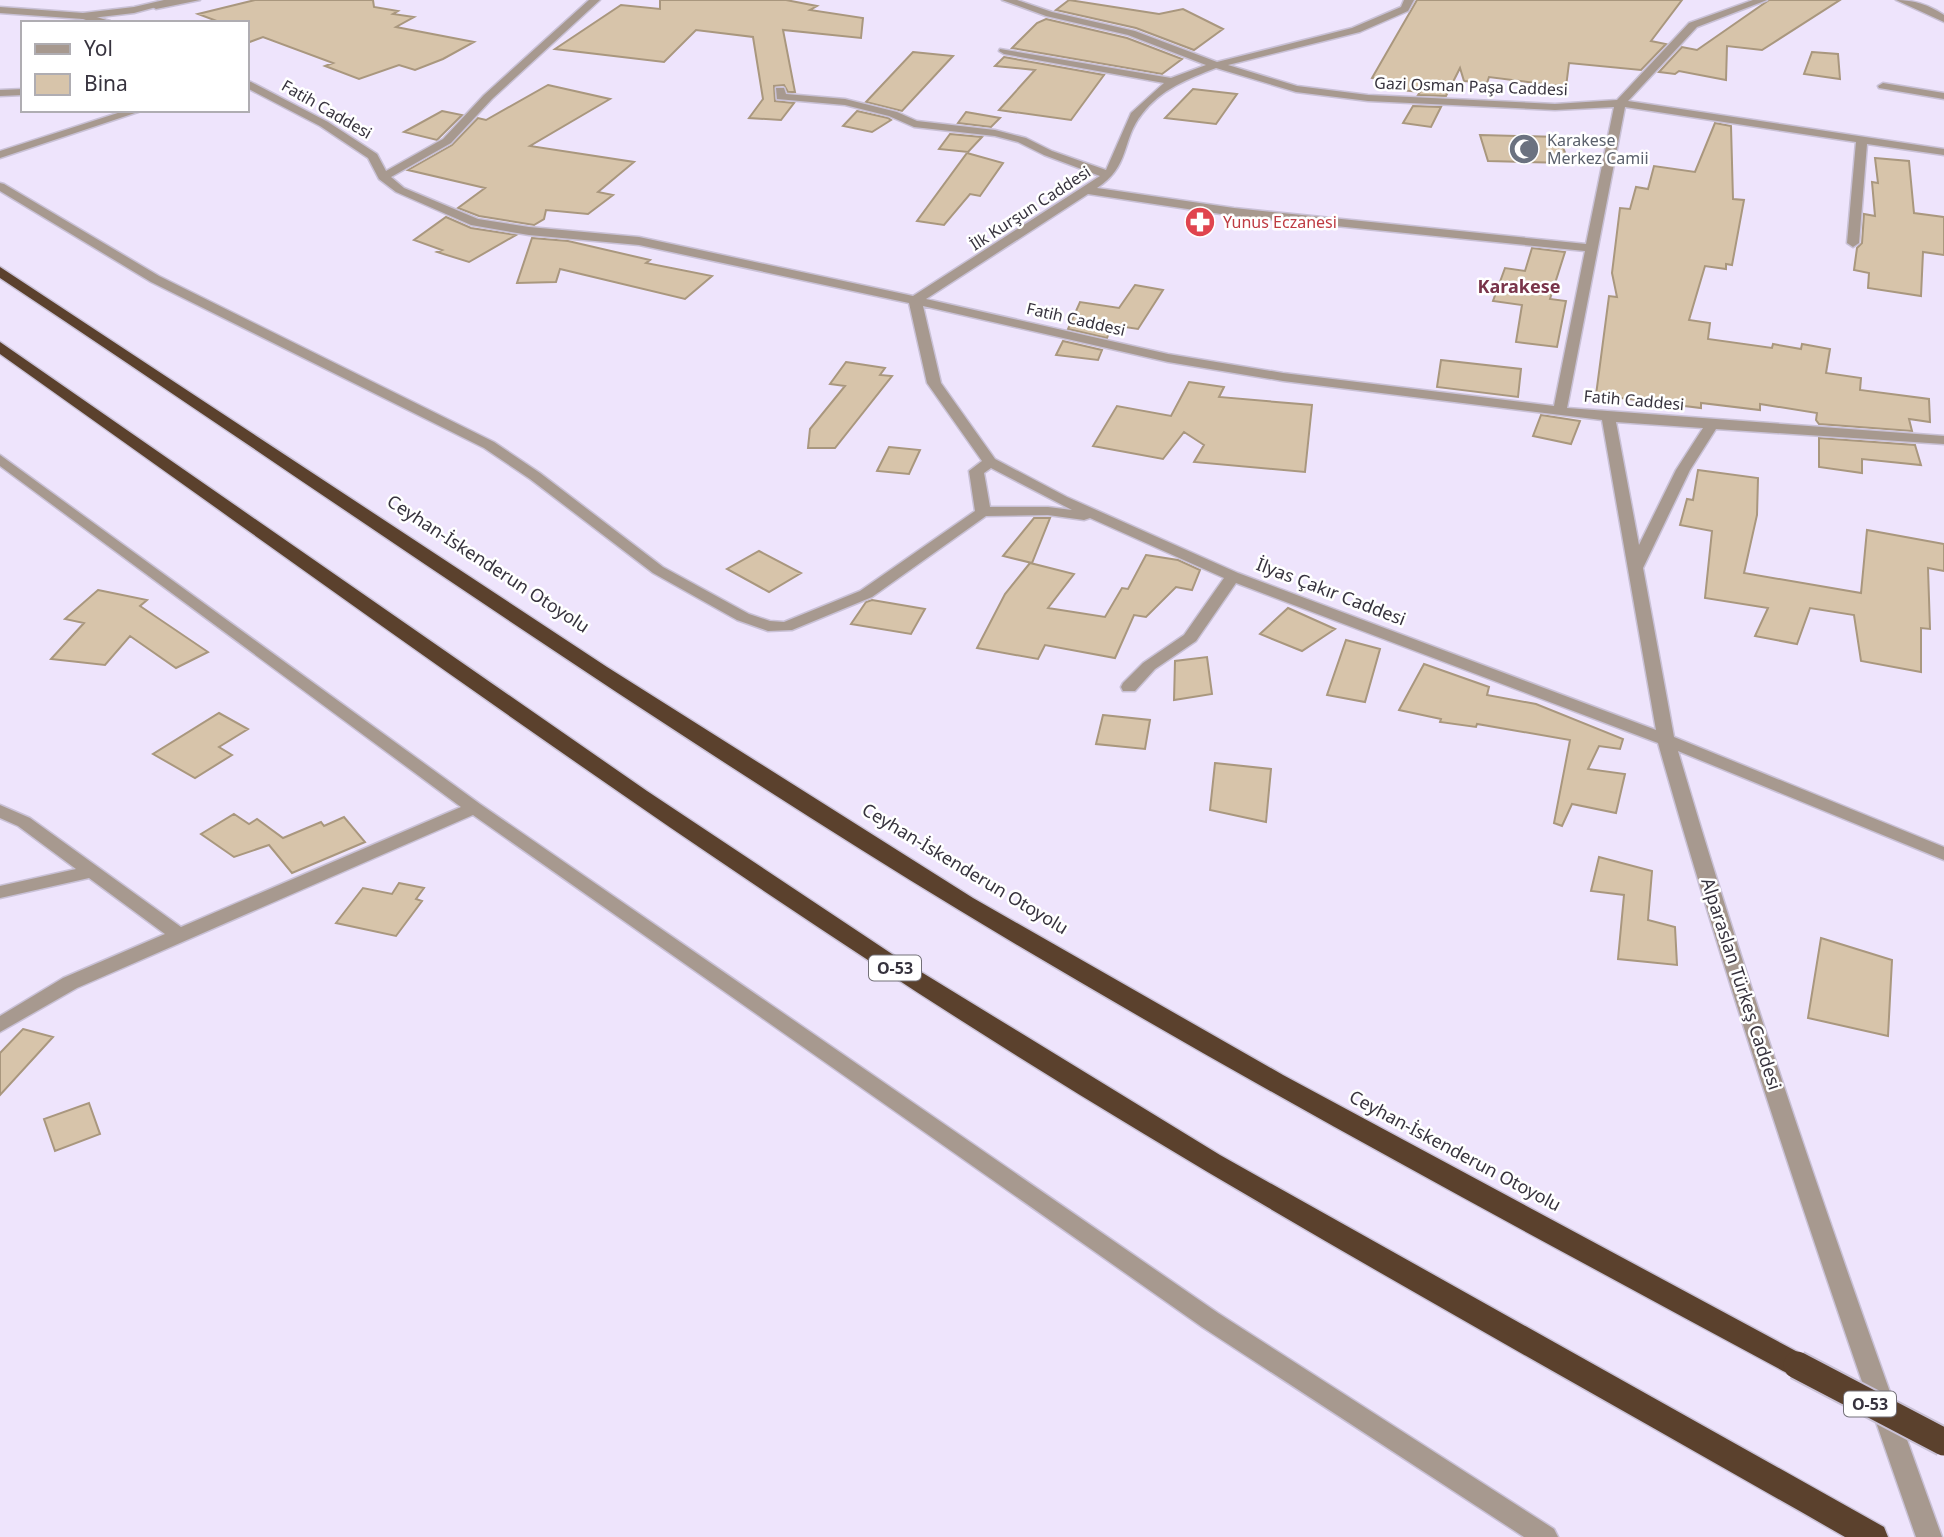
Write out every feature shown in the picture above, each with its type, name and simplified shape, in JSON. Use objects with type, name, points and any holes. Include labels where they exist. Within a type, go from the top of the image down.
[{"type":"highway","name":"Ceyhan-İskenderun Otoyolu","points":[[0,271],[708,740],[965,902],[1281,1087],[1797,1366],[1944,1442]]},
{"type":"highway","name":"O-53","points":[[0,347],[627,789],[887,962],[1210,1162],[1873,1537]]},
{"type":"street","points":[[156,6],[177,0]]},
{"type":"street","points":[[0,10],[83,16],[195,0]]},
{"type":"street","points":[[383,177],[447,141],[488,97],[595,0]]},
{"type":"street","name":"Gazi Osman Paşa Caddesi","points":[[1007,0],[1024,2],[1049,14],[1131,33],[1216,65],[1296,89],[1368,99],[1555,107],[1620,103],[1944,152]]},
{"type":"street","name":"İlk Kurşun Caddesi","points":[[915,300],[1109,175],[1136,113],[1172,81],[1216,65],[1356,30],[1405,9],[1409,0]]},
{"type":"street","points":[[1560,410],[1620,103],[1693,25],[1762,0]]},
{"type":"street","points":[[1901,0],[1928,9],[1944,19]]},
{"type":"street","points":[[83,16],[99,21]]},
{"type":"street","points":[[1004,51],[1172,81]]},
{"type":"street","name":"Fatih Caddesi","points":[[248,86],[324,124],[373,156],[383,177],[400,190],[475,222],[529,231],[639,241],[1168,358],[1283,377],[1608,417],[1944,440]]},
{"type":"street","points":[[1883,86],[1944,96]]},
{"type":"street","points":[[780,90],[781,97],[845,102],[893,114],[914,124],[995,132],[1109,175]]},
{"type":"street","points":[[0,93],[21,92]]},
{"type":"street","points":[[0,155],[133,112]]},
{"type":"street","points":[[1853,243],[1862,141]]},
{"type":"street","points":[[0,186],[155,278],[318,362],[489,445],[535,476],[659,570],[743,617],[768,626],[786,626],[866,594],[983,512],[1048,511],[1113,522]]},
{"type":"street","points":[[1088,190],[1234,212],[1591,247]]},
{"type":"street","points":[[915,300],[934,383],[990,462],[976,471],[983,512]]},
{"type":"street","name":"Alparaslan Türkeş Caddesi","points":[[1608,417],[1666,740],[1717,916],[1844,1299],[1929,1537]]},
{"type":"street","points":[[1635,568],[1683,470],[1712,424]]},
{"type":"street","points":[[0,459],[474,808],[1210,1320],[1545,1537]]},
{"type":"street","name":"İlyas Çakır Caddesi","points":[[990,462],[1062,500],[1233,576],[1666,740],[1944,854]]},
{"type":"street","points":[[1129,687],[1149,666],[1190,639],[1233,576]]},
{"type":"street","points":[[0,1025],[70,983],[474,808]]},
{"type":"street","points":[[0,811],[24,822],[179,935]]},
{"type":"street","points":[[0,892],[90,872]]},
{"type":"building","points":[[255,0],[373,0],[374,7],[398,11],[393,14],[414,17],[396,27],[474,42],[415,70],[399,65],[359,79],[325,66],[333,63],[263,37],[248,43],[248,21],[217,21],[198,14]]},
{"type":"building","points":[[660,0],[786,0],[817,6],[810,10],[863,18],[861,38],[783,30],[795,92],[788,92],[784,85],[774,86],[775,101],[794,103],[781,120],[749,118],[763,99],[753,37],[696,30],[664,62],[555,49],[621,5],[660,9]]},
{"type":"building","points":[[1069,0],[1159,14],[1183,9],[1223,29],[1194,50],[1136,28],[1056,10]]},
{"type":"building","points":[[1417,0],[1682,0],[1651,41],[1666,44],[1641,70],[1569,63],[1566,87],[1489,77],[1487,83],[1464,81],[1460,68],[1446,96],[1418,95],[1420,92],[1400,90],[1403,83],[1372,78]]},
{"type":"building","points":[[1769,0],[1840,0],[1762,50],[1727,46],[1726,80],[1679,71],[1675,74],[1659,72],[1682,47],[1697,50]]},
{"type":"building","points":[[1046,19],[1127,38],[1182,59],[1162,74],[1012,48],[1037,23]]},
{"type":"building","points":[[913,52],[953,56],[902,111],[866,102]]},
{"type":"building","points":[[1812,52],[1838,54],[1840,79],[1804,74]]},
{"type":"building","points":[[1004,57],[1104,75],[1071,120],[999,110],[1035,70],[995,66]]},
{"type":"building","points":[[548,85],[610,99],[530,146],[634,162],[598,192],[613,195],[588,214],[546,210],[544,219],[534,225],[479,216],[458,208],[485,188],[408,170],[452,145],[478,118],[486,120]]},
{"type":"building","points":[[1193,89],[1237,94],[1216,124],[1165,118]]},
{"type":"building","points":[[1413,106],[1441,107],[1431,127],[1403,123]]},
{"type":"building","points":[[442,111],[462,115],[437,140],[404,132]]},
{"type":"building","points":[[857,111],[891,120],[872,132],[843,126]]},
{"type":"building","points":[[966,112],[1000,118],[991,127],[958,123]]},
{"type":"building","points":[[1715,123],[1731,126],[1733,199],[1744,200],[1732,265],[1726,264],[1726,269],[1705,266],[1689,320],[1710,323],[1708,339],[1772,348],[1773,344],[1801,349],[1802,344],[1830,349],[1826,373],[1861,378],[1860,390],[1929,399],[1930,422],[1909,419],[1912,431],[1819,424],[1816,420],[1817,413],[1760,404],[1760,410],[1701,403],[1701,408],[1596,395],[1609,296],[1617,297],[1612,273],[1620,208],[1630,209],[1636,187],[1648,189],[1654,166],[1695,172]]},
{"type":"building","points":[[950,134],[982,137],[968,152],[939,149]]},
{"type":"building","name":"Karakese Merkez Camii","points":[[1480,135],[1559,137],[1569,163],[1488,161]]},
{"type":"building","points":[[967,153],[1003,163],[980,196],[970,194],[944,225],[917,221]]},
{"type":"building","points":[[1875,158],[1909,161],[1914,213],[1944,217],[1944,255],[1923,252],[1921,296],[1868,288],[1869,273],[1854,270],[1857,248],[1862,243],[1864,214],[1875,216],[1872,182],[1878,183]]},
{"type":"building","points":[[446,217],[471,228],[516,235],[469,262],[437,252],[442,250],[414,240]]},
{"type":"building","points":[[532,238],[568,241],[650,260],[646,263],[712,276],[685,299],[560,269],[556,282],[517,283]]},
{"type":"building","points":[[1532,248],[1565,252],[1550,299],[1566,301],[1557,347],[1516,342],[1522,305],[1493,301],[1505,268],[1525,271]]},
{"type":"building","points":[[1135,285],[1163,290],[1138,329],[1112,325],[1107,338],[1068,329],[1080,302],[1119,308]]},
{"type":"building","points":[[1063,341],[1102,350],[1098,360],[1056,355]]},
{"type":"building","points":[[1441,360],[1521,369],[1518,397],[1437,387]]},
{"type":"building","points":[[846,362],[885,368],[880,375],[892,376],[835,448],[808,448],[810,429],[845,386],[830,384]]},
{"type":"building","points":[[1189,382],[1224,387],[1219,397],[1312,405],[1305,472],[1194,462],[1204,445],[1184,432],[1163,459],[1093,446],[1117,406],[1171,416]]},
{"type":"building","points":[[1541,415],[1580,421],[1571,444],[1533,436]]},
{"type":"building","points":[[1819,438],[1915,445],[1921,465],[1862,459],[1862,473],[1819,467]]},
{"type":"building","points":[[889,447],[920,450],[909,474],[877,471]]},
{"type":"building","points":[[1698,470],[1758,478],[1757,515],[1744,573],[1861,593],[1867,530],[1944,544],[1944,571],[1928,568],[1930,629],[1921,628],[1921,672],[1861,661],[1854,615],[1810,608],[1797,644],[1755,636],[1768,608],[1705,598],[1712,531],[1680,525],[1687,499],[1693,500]]},
{"type":"building","points":[[1034,518],[1050,518],[1032,563],[1003,556]]},
{"type":"building","points":[[759,551],[801,573],[769,592],[727,569]]},
{"type":"building","points":[[1146,555],[1178,560],[1200,570],[1192,590],[1176,587],[1146,617],[1134,615],[1115,658],[1045,645],[1038,659],[977,648],[1005,594],[1030,563],[1074,574],[1048,608],[1105,617],[1122,588],[1128,589]]},
{"type":"building","points":[[98,590],[147,600],[140,606],[208,652],[176,668],[130,636],[105,665],[51,659],[84,623],[65,619]]},
{"type":"building","points":[[872,600],[925,609],[911,634],[851,624],[866,602]]},
{"type":"building","points":[[1288,608],[1335,629],[1302,651],[1260,634]]},
{"type":"building","points":[[1346,640],[1380,649],[1365,702],[1327,695]]},
{"type":"building","points":[[1207,657],[1212,694],[1174,700],[1175,661]]},
{"type":"building","points":[[1424,664],[1489,687],[1487,695],[1536,704],[1623,739],[1620,749],[1599,746],[1588,769],[1625,774],[1616,813],[1572,804],[1562,826],[1554,823],[1570,740],[1477,724],[1476,727],[1440,722],[1441,719],[1399,710]]},
{"type":"building","points":[[219,713],[248,729],[219,747],[232,755],[195,778],[153,754]]},
{"type":"building","points":[[1103,715],[1150,720],[1145,749],[1096,744]]},
{"type":"building","points":[[1215,763],[1271,769],[1266,822],[1210,810]]},
{"type":"building","points":[[234,814],[249,824],[257,819],[283,838],[321,822],[324,826],[344,817],[365,842],[292,873],[269,845],[234,857],[201,834]]},
{"type":"building","points":[[1599,857],[1652,871],[1648,920],[1675,927],[1677,965],[1618,959],[1624,895],[1591,891]]},
{"type":"building","points":[[399,883],[424,888],[416,899],[422,901],[396,936],[336,923],[363,888],[392,894]]},
{"type":"building","points":[[1821,938],[1892,960],[1888,1036],[1808,1018]]},
{"type":"building","points":[[23,1029],[53,1037],[0,1095],[0,1053]]},
{"type":"building","points":[[89,1103],[100,1134],[55,1151],[44,1119]]},
{"type":"place","name":"Karakese Merkez Camii","points":[[1524,149]]},
{"type":"place","name":"Yunus Eczanesi","points":[[1200,222]]},
{"type":"district","name":"Karakese","points":[[1519,287]]}]
